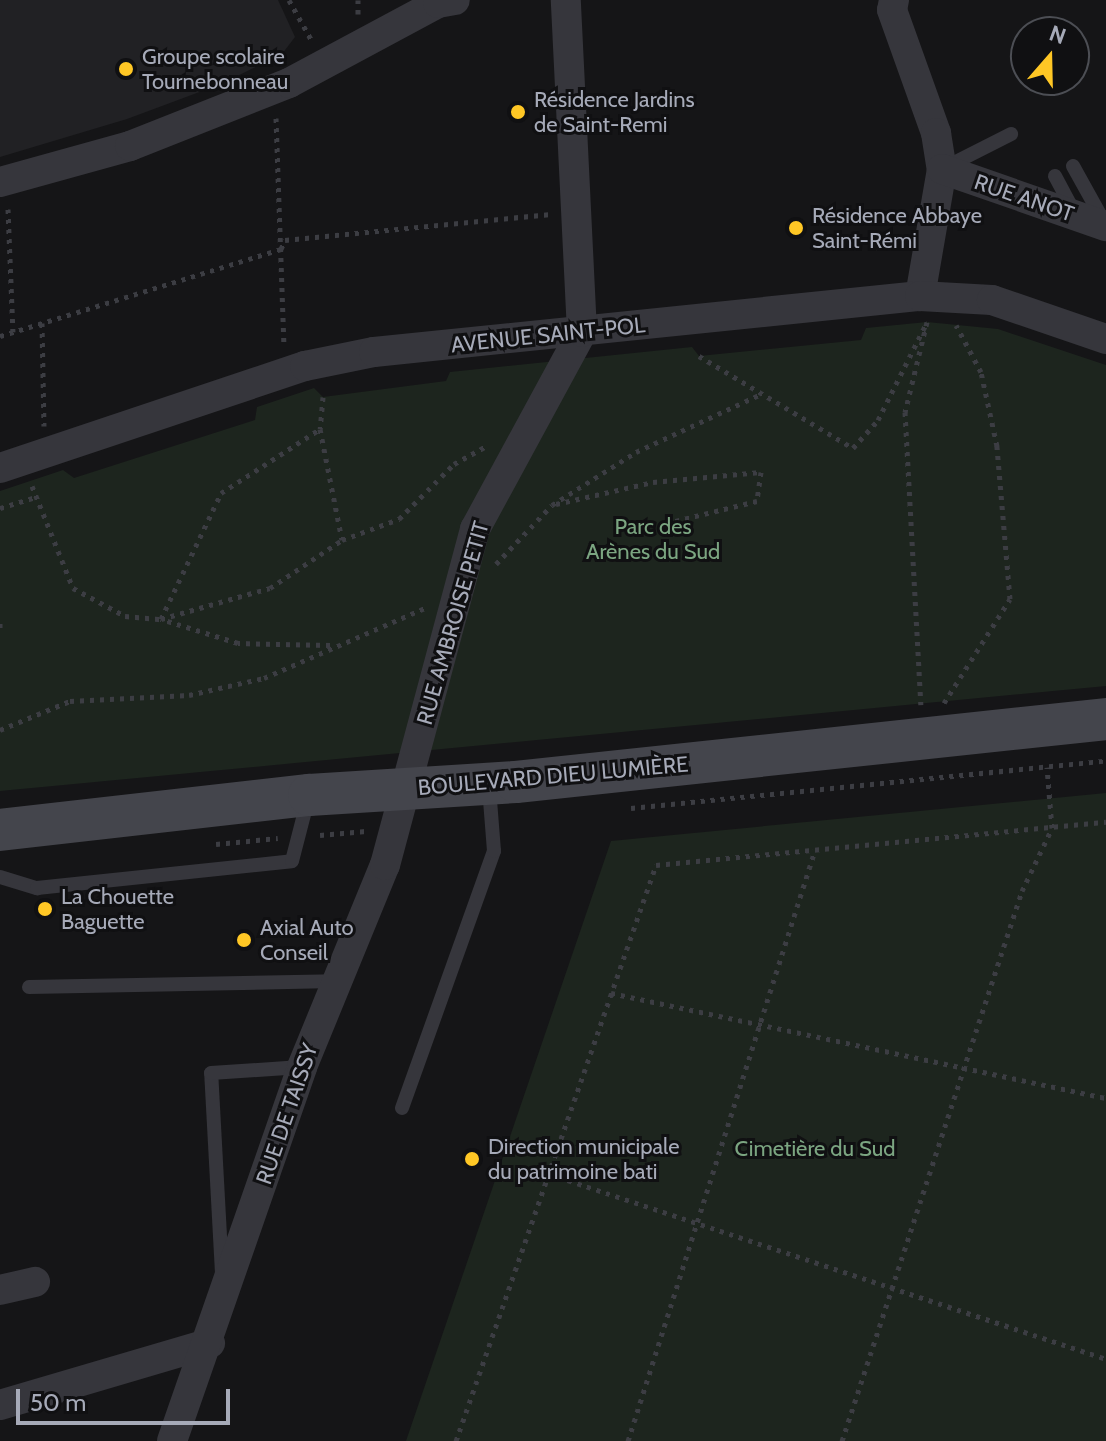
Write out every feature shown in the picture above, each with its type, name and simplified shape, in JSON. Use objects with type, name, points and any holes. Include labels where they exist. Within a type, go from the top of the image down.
[{"type":"main road","name":"BOULEVARD DIEU LUMIÈRE","points":[[0,830],[309,795],[488,784],[1106,719]]},
{"type":"street","points":[[4,181],[130,146],[275,89],[438,3],[455,0]]},
{"type":"street","points":[[566,0],[582,332]]},
{"type":"street","points":[[894,0],[892,10],[936,133],[942,169],[930,296]]},
{"type":"street","name":"RUE ANOT","points":[[942,169],[1097,223]]},
{"type":"street","name":"AVENUE SAINT-POL","points":[[0,468],[284,373],[374,352],[930,296],[992,300],[1106,339]]},
{"type":"street","name":"RUE AMBROISE PETIT","points":[[406,789],[475,529],[582,332]]},
{"type":"street","name":"RUE DE TAISSY","points":[[172,1441],[210,1343],[302,1067],[385,865],[406,789]]},
{"type":"street","points":[[0,1290],[35,1282]]},
{"type":"street","points":[[0,1405],[210,1343]]},
{"type":"lane","points":[[942,169],[1011,134]]},
{"type":"lane","points":[[1073,166],[1097,223]]},
{"type":"lane","points":[[1055,176],[1097,223]]},
{"type":"lane","points":[[402,1108],[494,851],[488,784]]},
{"type":"lane","points":[[0,877],[37,888],[292,861],[309,795]]},
{"type":"lane","points":[[29,987],[335,981]]},
{"type":"lane","points":[[224,1302],[211,1073],[302,1067]]},
{"type":"path","points":[[289,0],[325,61]]},
{"type":"path","points":[[275,89],[284,373]]},
{"type":"path","points":[[4,181],[13,332]]},
{"type":"path","points":[[0,336],[281,249],[285,240],[578,211]]},
{"type":"path","points":[[923,738],[1010,599],[997,446],[981,372],[930,296]]},
{"type":"path","points":[[699,356],[853,448],[878,420],[927,322],[905,412],[923,738]]},
{"type":"path","points":[[42,323],[45,453]]},
{"type":"path","points":[[0,730],[70,701],[189,695],[264,678],[458,590],[487,573],[552,505],[636,452],[761,394]]},
{"type":"path","points":[[323,397],[320,429],[342,540]]},
{"type":"path","points":[[161,619],[270,588],[342,540],[399,519],[454,464],[529,425]]},
{"type":"path","points":[[161,619],[221,493],[320,429]]},
{"type":"path","points":[[552,505],[653,482],[761,472],[757,501],[671,522]]},
{"type":"path","points":[[30,481],[73,588],[125,616],[161,619],[238,643],[331,645]]},
{"type":"path","points":[[0,508],[35,497]]},
{"type":"path","points":[[620,809],[1106,761]]},
{"type":"path","points":[[842,1441],[1022,891],[1052,828],[1047,767]]},
{"type":"path","points":[[456,1441],[656,865],[1106,822]]},
{"type":"path","points":[[628,1441],[815,850]]},
{"type":"path","points":[[611,993],[1106,1098]]},
{"type":"path","points":[[548,1174],[1106,1359]]},
{"type":"shaded area","name":"Groupe scolaire Tournebonneau","points":[[0,0],[278,0],[295,37],[282,54],[221,84],[127,119],[0,157]]},
{"type":"green space","name":"Parc des Arènes du Sud","points":[[927,322],[998,329],[1106,365],[1106,686],[0,791],[0,491],[63,470],[74,478],[255,420],[257,407],[314,388],[323,397],[446,381],[450,372],[692,347],[699,356],[861,340],[866,328]]},
{"type":"green space","name":"Cimetière du Sud","points":[[1106,793],[1106,1441],[406,1441],[611,841]]},
{"type":"place","name":"Groupe scolaire Tournebonneau","points":[[126,69]]},
{"type":"place","name":"Résidence Jardins de Saint-Remi","points":[[518,112]]},
{"type":"place","name":"Résidence Abbaye Saint-Rémi","points":[[796,228]]},
{"type":"place","name":"La Chouette Baguette","points":[[45,909]]},
{"type":"place","name":"Axial Auto Conseil","points":[[244,940]]},
{"type":"place","name":"Direction municipale du patrimoine bati","points":[[472,1159]]}]
